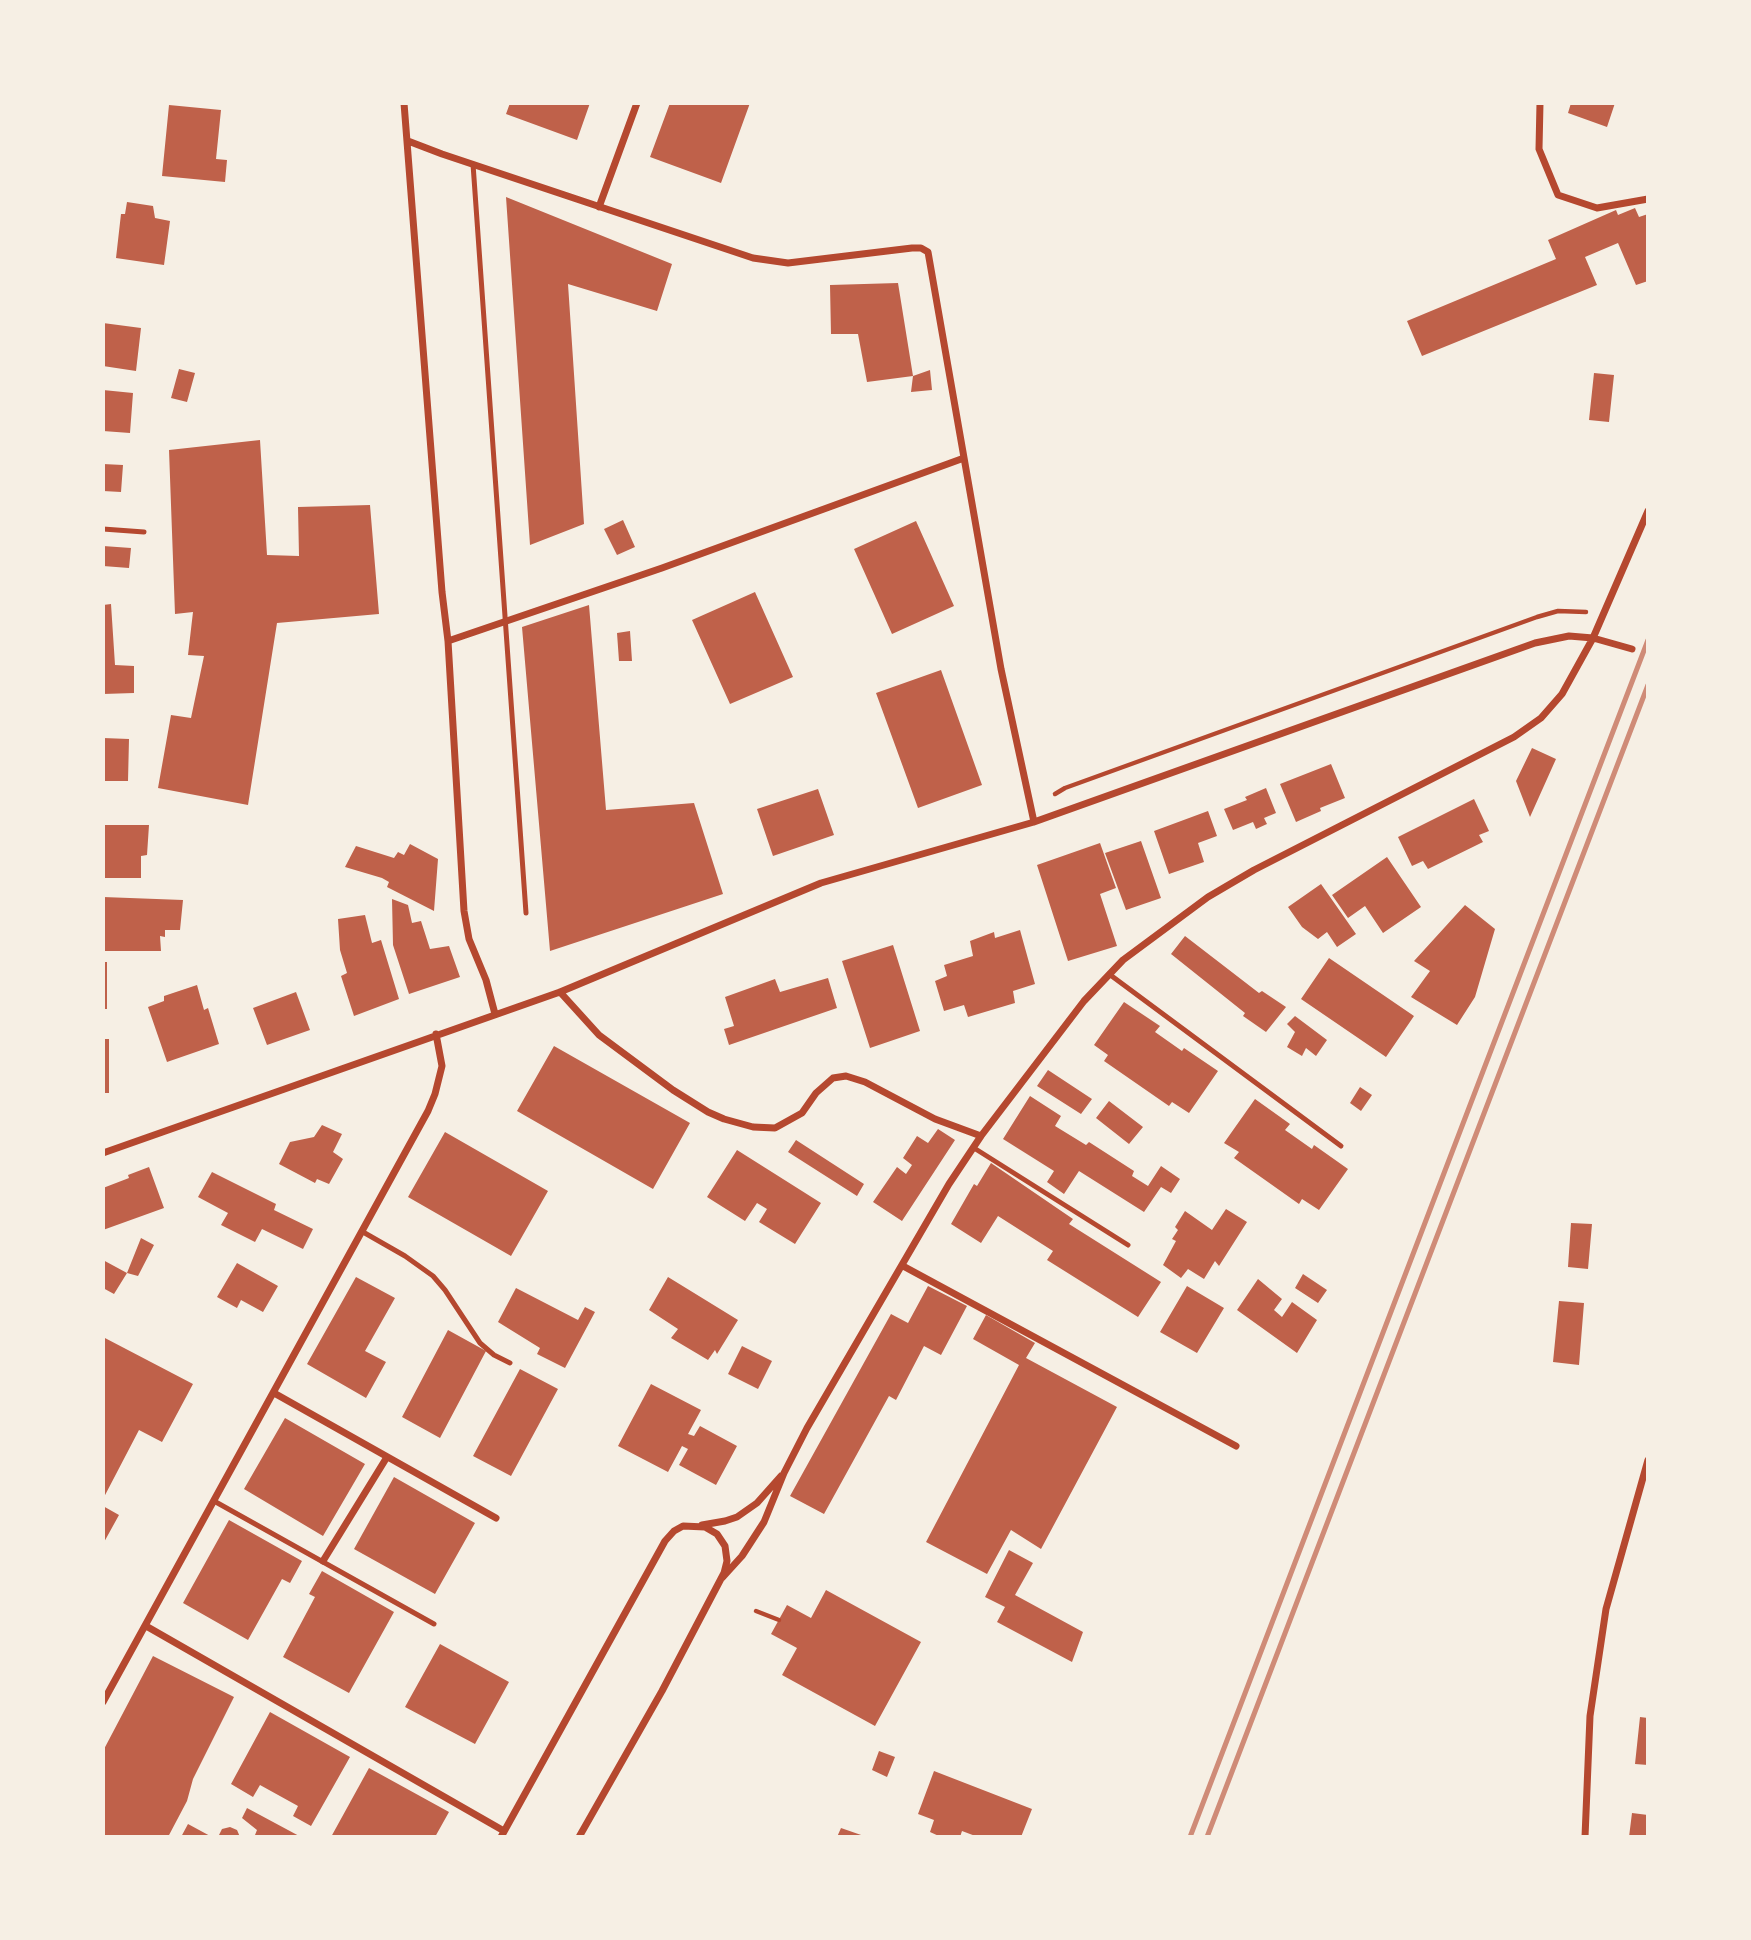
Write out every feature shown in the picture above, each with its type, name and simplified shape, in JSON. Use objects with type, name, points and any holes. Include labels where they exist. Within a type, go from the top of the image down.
[{"type":"street","points":[[404,103],[448,641],[464,911],[470,939],[486,980],[495,1014]]},
{"type":"street","points":[[599,207],[638,103]]},
{"type":"street","points":[[1540,103],[1539,149],[1558,195],[1597,208],[1648,199]]},
{"type":"street","points":[[408,141],[734,252],[770,261],[800,261],[912,248],[921,248],[928,252],[1001,669],[1034,822]]},
{"type":"street","points":[[448,641],[504,624],[964,458]]},
{"type":"street","points":[[722,1578],[742,1556],[764,1522],[784,1473],[807,1428],[949,1184],[981,1136],[1084,1001],[1123,960],[1208,897],[1523,730],[1553,707],[1593,638],[1648,511]]},
{"type":"street","points":[[103,1153],[560,992],[821,883],[1034,822],[1535,643],[1569,636],[1593,638],[1632,649]]},
{"type":"street","points":[[560,992],[599,1035],[673,1090],[724,1119],[764,1128],[783,1125],[802,1113],[816,1093],[834,1078],[846,1076],[865,1082],[935,1119],[981,1136]]},
{"type":"street","points":[[103,1702],[363,1232],[435,1094],[442,1066],[436,1034]]},
{"type":"street","points":[[903,1266],[1236,1447]]},
{"type":"street","points":[[274,1393],[496,1518]]},
{"type":"street","points":[[323,1562],[387,1457]]},
{"type":"street","points":[[1585,1837],[1590,1716],[1606,1609],[1648,1460]]},
{"type":"street","points":[[146,1626],[502,1834],[664,1541],[679,1528],[737,1517],[757,1503],[784,1473]]},
{"type":"street","points":[[579,1837],[722,1578],[727,1561],[725,1546],[717,1534],[697,1525]]},
{"type":"lane","points":[[473,164],[526,913]]},
{"type":"lane","points":[[103,529],[144,532]]},
{"type":"lane","points":[[1109,974],[1341,1146]]},
{"type":"lane","points":[[974,1148],[1128,1245]]},
{"type":"lane","points":[[363,1232],[433,1276],[480,1343],[494,1355],[510,1363]]},
{"type":"lane","points":[[215,1501],[434,1624]]},
{"type":"path","points":[[1055,794],[1065,788],[1537,617],[1558,611],[1586,612]]},
{"type":"path","points":[[756,1611],[779,1620]]},
{"type":"building","points":[[510,103],[590,103],[577,140],[506,114]]},
{"type":"building","points":[[670,103],[750,103],[721,183],[650,157]]},
{"type":"building","points":[[1571,103],[1615,103],[1607,127],[1568,113]]},
{"type":"building","points":[[169,105],[221,110],[216,159],[227,160],[225,182],[162,176]]},
{"type":"building","points":[[506,197],[672,264],[657,311],[568,284],[584,524],[530,545]]},
{"type":"building","points":[[127,202],[153,206],[155,218],[170,221],[164,265],[116,258],[121,214],[125,214]]},
{"type":"building","points":[[1635,208],[1639,217],[1648,214],[1648,281],[1636,285],[1618,243],[1585,257],[1597,285],[1422,356],[1407,321],[1556,259],[1548,240],[1616,210],[1618,215]]},
{"type":"building","points":[[898,283],[913,376],[867,382],[858,334],[831,334],[830,285]]},
{"type":"building","points":[[103,323],[141,328],[136,371],[103,366]]},
{"type":"building","points":[[179,369],[195,373],[187,402],[171,398]]},
{"type":"building","points":[[930,370],[932,390],[911,392],[913,376]]},
{"type":"building","points":[[1594,373],[1614,375],[1609,422],[1589,420]]},
{"type":"building","points":[[103,390],[133,393],[130,433],[103,431]]},
{"type":"building","points":[[260,440],[267,555],[299,556],[298,507],[370,505],[379,614],[277,623],[248,805],[158,788],[171,715],[191,718],[204,656],[188,655],[193,612],[175,614],[169,450]]},
{"type":"building","points":[[103,464],[123,465],[121,492],[103,491]]},
{"type":"building","points":[[623,520],[635,547],[617,555],[604,529]]},
{"type":"building","points":[[916,521],[954,606],[892,634],[854,549]]},
{"type":"building","points":[[103,546],[131,548],[129,568],[103,566]]},
{"type":"building","points":[[755,592],[793,677],[730,704],[692,620]]},
{"type":"building","points":[[111,604],[115,665],[134,666],[134,693],[103,694],[103,605]]},
{"type":"building","points":[[589,605],[606,810],[694,803],[723,894],[550,951],[522,627]]},
{"type":"building","points":[[630,631],[632,661],[619,661],[617,633]]},
{"type":"building","points":[[941,670],[982,785],[918,808],[876,693]]},
{"type":"building","points":[[103,738],[129,739],[128,781],[103,781]]},
{"type":"building","points":[[1532,748],[1556,759],[1530,817],[1516,781]]},
{"type":"building","points":[[1331,764],[1345,798],[1296,822],[1280,784]]},
{"type":"building","points":[[1266,788],[1276,813],[1264,818],[1267,824],[1256,829],[1253,822],[1233,830],[1224,809],[1247,800],[1245,797]]},
{"type":"building","points":[[818,789],[834,835],[773,856],[757,809]]},
{"type":"building","points":[[1474,799],[1489,831],[1479,835],[1483,842],[1428,869],[1423,861],[1412,866],[1398,837]]},
{"type":"building","points":[[1208,811],[1217,836],[1198,843],[1204,862],[1169,874],[1154,831]]},
{"type":"building","points":[[103,825],[149,825],[147,855],[141,856],[141,878],[103,878]]},
{"type":"building","points":[[1141,841],[1161,898],[1126,910],[1105,853]]},
{"type":"building","points":[[1100,843],[1116,888],[1100,894],[1117,946],[1068,961],[1037,865]]},
{"type":"building","points":[[410,844],[438,859],[434,911],[387,887],[389,882],[382,878],[345,867],[356,846],[394,858],[398,852],[404,855]]},
{"type":"building","points":[[1387,857],[1421,907],[1383,933],[1365,906],[1348,918],[1332,895]]},
{"type":"building","points":[[1321,884],[1356,934],[1337,947],[1327,932],[1318,939],[1302,927],[1288,907]]},
{"type":"building","points":[[103,897],[183,900],[180,930],[165,930],[165,937],[160,936],[161,951],[103,951]]},
{"type":"building","points":[[392,899],[408,905],[412,923],[421,921],[430,949],[449,946],[460,977],[409,994],[393,945]]},
{"type":"building","points":[[1465,905],[1495,929],[1475,997],[1457,1025],[1411,997],[1430,971],[1414,961]]},
{"type":"building","points":[[365,915],[372,943],[381,940],[399,999],[354,1016],[341,976],[347,973],[340,950],[338,919]]},
{"type":"building","points":[[1020,930],[1035,984],[1013,991],[1015,1003],[968,1017],[964,1005],[944,1011],[935,981],[947,976],[944,965],[973,956],[970,941],[994,932],[995,938]]},
{"type":"building","points":[[1185,936],[1259,993],[1262,991],[1286,1007],[1266,1032],[1243,1016],[1245,1013],[1171,954]]},
{"type":"building","points":[[893,945],[920,1031],[870,1048],[842,961]]},
{"type":"building","points":[[1329,958],[1414,1016],[1386,1057],[1301,999]]},
{"type":"building","points":[[103,962],[107,962],[107,1009],[103,1009]]},
{"type":"building","points":[[828,978],[837,1008],[729,1045],[724,1029],[734,1026],[725,997],[775,979],[780,992]]},
{"type":"building","points":[[197,985],[204,1010],[208,1008],[219,1044],[167,1062],[148,1007],[164,1001],[164,996]]},
{"type":"building","points":[[296,992],[310,1030],[267,1045],[253,1008]]},
{"type":"building","points":[[1124,1002],[1160,1026],[1155,1032],[1218,1071],[1189,1113],[1172,1102],[1169,1106],[1104,1061],[1108,1055],[1094,1045]]},
{"type":"building","points":[[1295,1016],[1327,1040],[1316,1056],[1306,1048],[1302,1056],[1287,1047],[1295,1032],[1287,1024]]},
{"type":"building","points":[[103,1039],[109,1039],[109,1093],[103,1093]]},
{"type":"building","points":[[554,1046],[690,1123],[653,1189],[517,1111]]},
{"type":"building","points":[[1048,1070],[1092,1099],[1081,1114],[1037,1086]]},
{"type":"building","points":[[1360,1087],[1372,1095],[1361,1111],[1350,1103]]},
{"type":"building","points":[[1030,1096],[1061,1116],[1055,1126],[1086,1145],[1089,1142],[1134,1171],[1132,1176],[1148,1186],[1161,1166],[1180,1179],[1171,1193],[1161,1187],[1144,1212],[1079,1171],[1064,1194],[1047,1182],[1054,1171],[1003,1139]]},
{"type":"building","points":[[1255,1099],[1290,1124],[1285,1130],[1312,1149],[1314,1145],[1348,1169],[1319,1210],[1302,1199],[1299,1204],[1234,1158],[1239,1152],[1224,1143]]},
{"type":"building","points":[[1109,1101],[1143,1127],[1129,1144],[1096,1118]]},
{"type":"building","points":[[322,1125],[342,1134],[333,1152],[343,1159],[329,1184],[317,1179],[315,1183],[279,1164],[290,1142],[314,1137]]},
{"type":"building","points":[[938,1129],[955,1140],[902,1221],[873,1202],[897,1167],[906,1174],[912,1165],[903,1158],[917,1136],[928,1143]]},
{"type":"building","points":[[445,1132],[548,1191],[511,1256],[408,1197]]},
{"type":"building","points":[[796,1140],[864,1184],[857,1196],[788,1152]]},
{"type":"building","points":[[737,1150],[821,1203],[795,1244],[759,1222],[767,1209],[757,1203],[745,1221],[707,1197]]},
{"type":"building","points":[[991,1163],[1073,1219],[1069,1224],[1161,1282],[1138,1317],[1047,1260],[1053,1251],[998,1216],[981,1243],[951,1224],[974,1184],[977,1186]]},
{"type":"building","points":[[149,1167],[164,1208],[103,1230],[103,1188]]},
{"type":"building","points":[[212,1172],[276,1204],[274,1210],[313,1229],[303,1249],[262,1229],[255,1242],[221,1225],[228,1213],[198,1197]]},
{"type":"building","points":[[1226,1209],[1247,1222],[1219,1266],[1215,1261],[1204,1279],[1188,1269],[1181,1278],[1163,1265],[1176,1241],[1172,1239],[1178,1230],[1175,1227],[1185,1211],[1212,1230]]},
{"type":"building","points":[[1571,1223],[1592,1224],[1588,1269],[1568,1267]]},
{"type":"building","points":[[141,1238],[154,1245],[138,1276],[127,1273]]},
{"type":"building","points":[[103,1260],[127,1273],[114,1294],[103,1288]]},
{"type":"building","points":[[237,1263],[278,1286],[263,1312],[241,1300],[237,1308],[217,1297]]},
{"type":"building","points":[[1303,1274],[1327,1290],[1318,1303],[1295,1288]]},
{"type":"building","points":[[356,1277],[395,1298],[365,1351],[386,1362],[366,1398],[307,1364]]},
{"type":"building","points":[[668,1277],[738,1320],[717,1354],[715,1350],[708,1360],[671,1338],[678,1329],[649,1310]]},
{"type":"building","points":[[1258,1279],[1282,1299],[1274,1310],[1282,1317],[1292,1302],[1317,1320],[1297,1353],[1237,1310]]},
{"type":"building","points":[[928,1286],[967,1306],[941,1355],[924,1346],[896,1400],[889,1396],[824,1514],[790,1496],[891,1314],[908,1323]]},
{"type":"building","points":[[1187,1286],[1224,1308],[1197,1353],[1160,1332]]},
{"type":"building","points":[[516,1288],[578,1320],[585,1307],[595,1312],[565,1368],[537,1354],[540,1348],[498,1322]]},
{"type":"building","points":[[1559,1301],[1584,1303],[1579,1365],[1553,1362]]},
{"type":"building","points":[[986,1315],[1035,1343],[1026,1358],[1117,1407],[1041,1549],[1011,1530],[987,1574],[926,1542],[1019,1365],[973,1339]]},
{"type":"building","points":[[448,1330],[486,1351],[440,1438],[402,1417]]},
{"type":"building","points":[[103,1337],[193,1384],[162,1442],[139,1430],[103,1499]]},
{"type":"building","points":[[742,1346],[772,1361],[758,1389],[728,1374]]},
{"type":"building","points":[[520,1369],[558,1389],[511,1476],[473,1456]]},
{"type":"building","points":[[651,1384],[701,1410],[688,1434],[694,1436],[700,1426],[737,1446],[716,1485],[679,1465],[688,1449],[682,1446],[668,1472],[618,1446]]},
{"type":"building","points":[[285,1418],[365,1464],[323,1536],[244,1489]]},
{"type":"building","points":[[394,1477],[475,1523],[435,1594],[354,1549]]},
{"type":"building","points":[[103,1506],[119,1515],[103,1544]]},
{"type":"building","points":[[229,1520],[302,1561],[290,1583],[282,1579],[248,1640],[183,1603]]},
{"type":"building","points":[[1009,1550],[1033,1563],[1015,1595],[1083,1632],[1072,1662],[997,1622],[1005,1607],[985,1597]]},
{"type":"building","points":[[322,1571],[394,1612],[349,1693],[283,1657],[315,1597],[309,1594]]},
{"type":"building","points":[[826,1590],[921,1642],[875,1726],[782,1675],[797,1648],[771,1634],[787,1605],[811,1618]]},
{"type":"building","points":[[440,1644],[509,1682],[475,1744],[405,1707]]},
{"type":"building","points":[[153,1656],[234,1697],[193,1779],[187,1801],[168,1837],[103,1837],[103,1751]]},
{"type":"building","points":[[270,1712],[350,1757],[311,1826],[293,1816],[298,1806],[260,1785],[253,1797],[231,1784]]},
{"type":"building","points":[[1640,1717],[1648,1718],[1648,1765],[1635,1764]]},
{"type":"building","points":[[879,1751],[895,1757],[887,1777],[872,1770]]},
{"type":"building","points":[[369,1768],[449,1812],[435,1837],[331,1837]]},
{"type":"building","points":[[934,1771],[1032,1809],[1021,1837],[978,1837],[962,1831],[960,1837],[941,1837],[930,1832],[934,1820],[918,1814]]},
{"type":"building","points":[[247,1808],[301,1837],[255,1835],[257,1830],[242,1818]]},
{"type":"building","points":[[1632,1813],[1648,1815],[1648,1837],[1629,1837]]},
{"type":"building","points":[[188,1824],[212,1837],[181,1837]]},
{"type":"building","points":[[230,1827],[237,1830],[240,1837],[218,1837],[222,1829]]},
{"type":"building","points":[[841,1828],[864,1836],[864,1837],[837,1837]]},
{"type":"railway","points":[[1190,1837],[1648,640]]},
{"type":"railway","points":[[1207,1837],[1648,685]]}]
